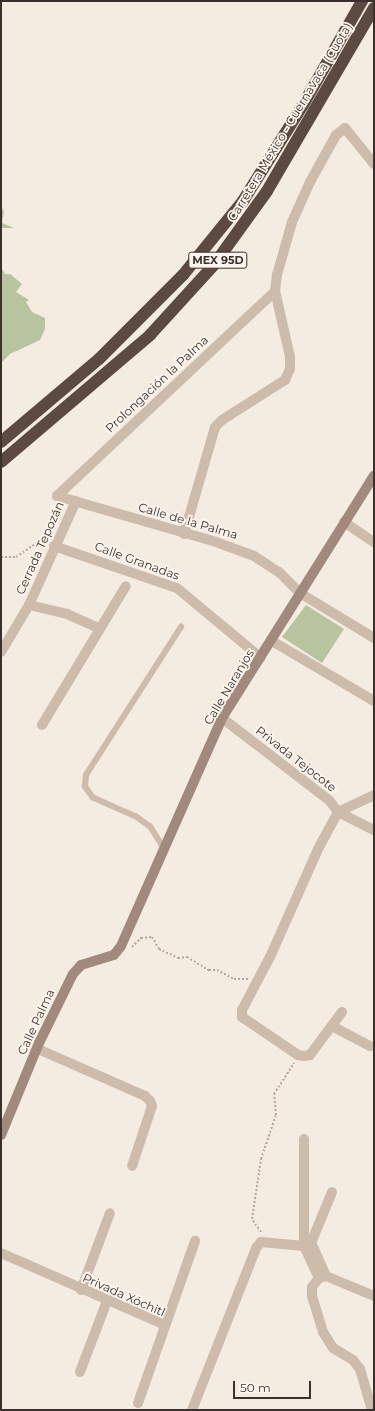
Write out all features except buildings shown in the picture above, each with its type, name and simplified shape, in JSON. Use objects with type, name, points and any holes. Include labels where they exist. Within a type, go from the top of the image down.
[{"type":"highway","points":[[1,434],[149,307],[221,226],[257,176],[361,1]]},
{"type":"highway","name":"Carretera México - Cuernavaca (Cuota)","points":[[1,442],[99,359],[183,275],[243,201],[303,105],[361,1]]},
{"type":"highway","points":[[1,456],[100,377],[155,326],[229,240],[267,186],[374,4]]},
{"type":"highway","name":"Carretera México - Cuernavaca (Cuota)","points":[[1,462],[150,335],[213,266],[267,191],[374,8]]},
{"type":"street","points":[[184,534],[215,427],[222,420],[285,380],[290,369],[290,357],[275,291],[279,268],[299,205],[336,135],[345,128],[374,164]]},
{"type":"street","name":"Prolongación la Palma","points":[[57,496],[275,291]]},
{"type":"street","name":"Calle Naranjos","points":[[122,946],[222,718],[272,641],[300,593],[374,476]]},
{"type":"street","name":"Calle de la Palma","points":[[57,496],[184,534],[216,542],[254,556],[279,572],[300,593]]},
{"type":"street","name":"Cerrada Tepozán","points":[[1,652],[29,605],[64,522],[76,501]]},
{"type":"street","points":[[344,522],[374,542]]},
{"type":"street","name":"Calle Granadas","points":[[54,546],[177,588],[261,658]]},
{"type":"street","points":[[42,725],[126,586]]},
{"type":"street","points":[[300,593],[374,638]]},
{"type":"street","name":"Cerrada Tepozán","points":[[29,605],[66,614],[100,629]]},
{"type":"street","points":[[272,641],[374,701]]},
{"type":"street","name":"Privada Tejocote","points":[[222,718],[329,800],[338,812],[374,830]]},
{"type":"street","points":[[342,1012],[310,1055],[298,1055],[242,1017],[242,1010],[259,977],[318,849],[338,812],[374,795]]},
{"type":"street","name":"Calle Palma","points":[[1,1135],[38,1049],[73,974],[81,965],[114,955],[122,946]]},
{"type":"street","points":[[332,1026],[370,1046]]},
{"type":"street","points":[[38,1049],[145,1096],[150,1101],[152,1106],[132,1166]]},
{"type":"street","points":[[304,1139],[304,1246],[322,1277],[374,1296]]},
{"type":"street","points":[[322,1277],[311,1243],[332,1192]]},
{"type":"street","points":[[81,1290],[110,1213]]},
{"type":"street","points":[[165,1325],[195,1241]]},
{"type":"street","points":[[192,1410],[256,1248],[267,1241],[304,1246]]},
{"type":"street","name":"Privada Xóchitl","points":[[1,1253],[81,1290],[165,1325],[138,1403]]},
{"type":"street","points":[[322,1277],[312,1287],[312,1297],[323,1332],[333,1348],[353,1360],[360,1369],[372,1410]]},
{"type":"street","points":[[80,1372],[107,1301]]},
{"type":"lane","points":[[164,849],[145,824],[136,817],[93,798],[84,787],[86,775],[181,627]]},
{"type":"path","points":[[1,557],[9,559],[26,552],[64,522]]},
{"type":"path","points":[[122,946],[132,947],[142,938],[152,937],[159,949],[178,958],[187,956],[209,970],[217,970],[234,979],[259,977]]},
{"type":"path","points":[[267,1241],[252,1219],[253,1203],[261,1159],[276,1115],[274,1094],[298,1055]]},
{"type":"green space","points":[[1,205],[4,212],[2,223],[14,228],[1,228]]},
{"type":"green space","points":[[1,267],[5,274],[10,274],[22,284],[16,292],[29,300],[26,302],[32,312],[45,318],[45,329],[40,340],[10,354],[1,363]]},
{"type":"green space","points":[[306,605],[344,629],[322,663],[282,637]]}]
